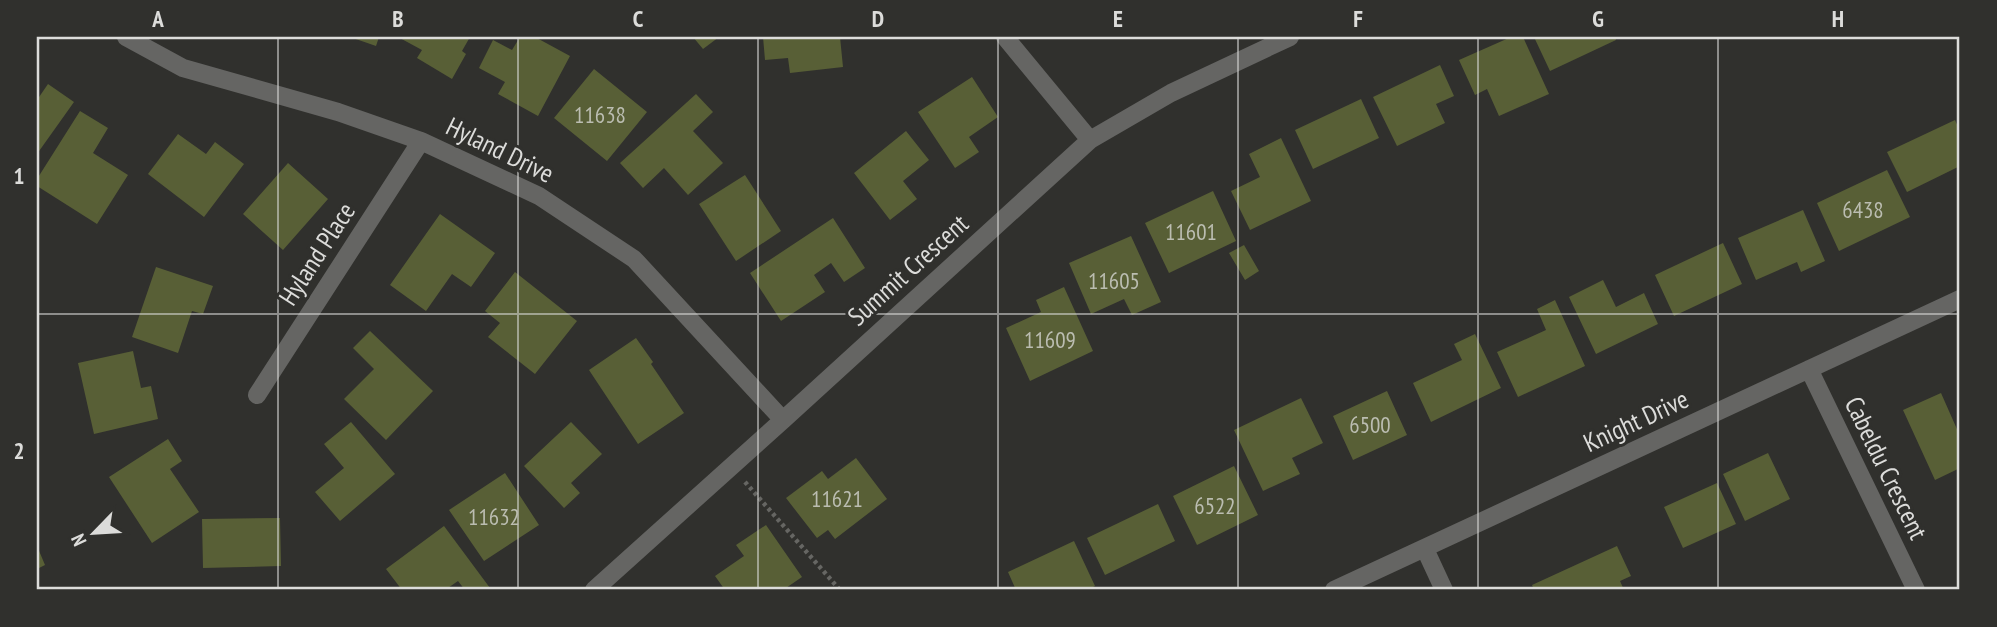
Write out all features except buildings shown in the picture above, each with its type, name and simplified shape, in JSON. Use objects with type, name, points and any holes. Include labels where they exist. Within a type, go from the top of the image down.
[{"type":"street","name":"Hyland Drive","points":[[126,37],[183,68],[338,112],[421,141],[538,196],[634,259],[783,420]]},
{"type":"street","points":[[1005,37],[1090,140]]},
{"type":"street","name":"Summit Crescent","points":[[594,590],[1090,140],[1171,93],[1290,37]]},
{"type":"street","name":"Hyland Place","points":[[257,395],[421,141]]},
{"type":"street","name":"Knight Drive","points":[[1334,590],[1960,299]]},
{"type":"street","name":"Cabeldu Crescent","points":[[1809,369],[1916,590]]},
{"type":"street","points":[[1425,549],[1444,590]]},
{"type":"path","points":[[745,481],[840,590]]}]
